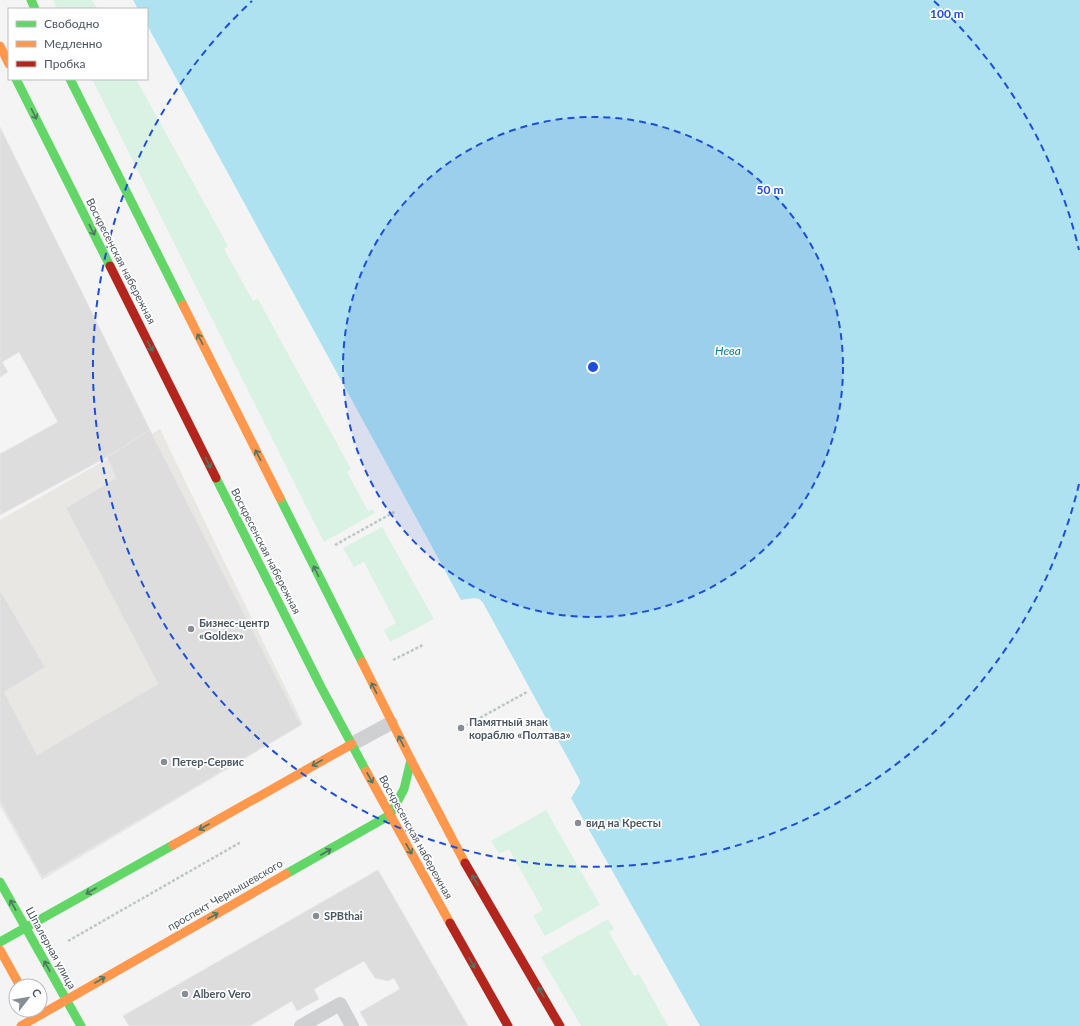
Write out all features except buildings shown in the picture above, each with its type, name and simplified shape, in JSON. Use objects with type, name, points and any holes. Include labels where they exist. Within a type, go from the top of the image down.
[{"type":"main road","points":[[0,46],[8,62]]},
{"type":"main road","name":"Воскресенская набережная","points":[[16,80],[312,671],[390,815],[508,1026]]},
{"type":"main road","points":[[70,80],[391,723],[465,863],[560,1026]]},
{"type":"main road","points":[[0,942],[352,744]]},
{"type":"main road","name":"проспект Чернышевского","points":[[48,1008],[66,1000],[390,815],[400,800],[407,783],[411,760]]},
{"type":"main road","name":"Шпалерная улица","points":[[0,882],[81,1026]]},
{"type":"main road","points":[[0,950],[16,978]]},
{"type":"main road","name":"проспект Чернышевского","points":[[20,1026],[30,1018]]},
{"type":"lane","points":[[352,744],[391,723]]},
{"type":"lane","points":[[301,1026],[340,1004],[352,1026]]},
{"type":"path","points":[[330,548],[396,511]]},
{"type":"path","points":[[387,663],[423,645]]},
{"type":"path","points":[[467,725],[527,692]]},
{"type":"path","points":[[68,941],[246,839]]},
{"type":"shaded area","name":"Бизнес-центр «Goldex»","points":[[160,429],[303,724],[42,880],[0,806],[0,520]]},
{"type":"green space","points":[[53,0],[92,0],[96,8],[57,8]]},
{"type":"green space","points":[[93,80],[137,80],[228,246],[224,249],[253,301],[258,299],[351,469],[347,472],[368,511],[373,509],[375,513],[324,542]]},
{"type":"green space","points":[[382,527],[434,619],[390,642],[384,630],[396,623],[364,562],[354,567],[343,548]]},
{"type":"green space","points":[[546,810],[600,905],[545,936],[533,916],[543,910],[509,849],[499,854],[491,841]]},
{"type":"green space","points":[[608,919],[614,929],[609,932],[634,976],[639,974],[668,1026],[581,1026],[541,957]]},
{"type":"water","name":"Нева","points":[[133,0],[1080,0],[1080,1026],[700,1026],[571,798],[580,783],[579,779],[483,603],[479,599],[461,600],[148,27],[148,8],[137,8]]},
{"type":"pier","points":[[474,598],[479,599],[483,603],[579,779],[580,783],[571,798],[570,796],[578,782],[481,604],[478,601],[462,602],[461,600]]},
{"type":"traffic: fast","points":[[31,0],[35,8]]},
{"type":"traffic: fast","points":[[17,80],[110,266]]},
{"type":"traffic: fast","points":[[70,80],[183,305]]},
{"type":"traffic: fast","points":[[216,478],[320,685],[366,771]]},
{"type":"traffic: fast","points":[[280,498],[362,662]]},
{"type":"traffic: fast","points":[[286,874],[390,815],[404,789],[411,760]]},
{"type":"traffic: fast","points":[[0,942],[173,845]]},
{"type":"traffic: fast","points":[[0,882],[81,1026]]},
{"type":"traffic: slow","points":[[0,46],[8,62]]},
{"type":"traffic: slow","points":[[183,305],[280,498]]},
{"type":"traffic: slow","points":[[362,662],[465,863]]},
{"type":"traffic: slow","points":[[173,845],[352,744]]},
{"type":"traffic: slow","points":[[366,771],[450,923]]},
{"type":"traffic: slow","points":[[21,1026],[286,874]]},
{"type":"traffic: slow","points":[[0,950],[16,978]]},
{"type":"traffic: jam","points":[[110,266],[216,478]]},
{"type":"traffic: jam","points":[[465,863],[560,1026]]},
{"type":"traffic: jam","points":[[450,923],[508,1026]]},
{"type":"place","name":"Бизнес-центр «Goldex»","points":[[191,629]]},
{"type":"place","name":"Памятный знак кораблю «Полтава»","points":[[461,728]]},
{"type":"place","name":"Петер-Сервис","points":[[164,762]]},
{"type":"place","name":"вид на Кресты","points":[[578,823]]},
{"type":"place","name":"SPBthai","points":[[316,916]]},
{"type":"place","name":"Albero Vero","points":[[185,994]]}]
